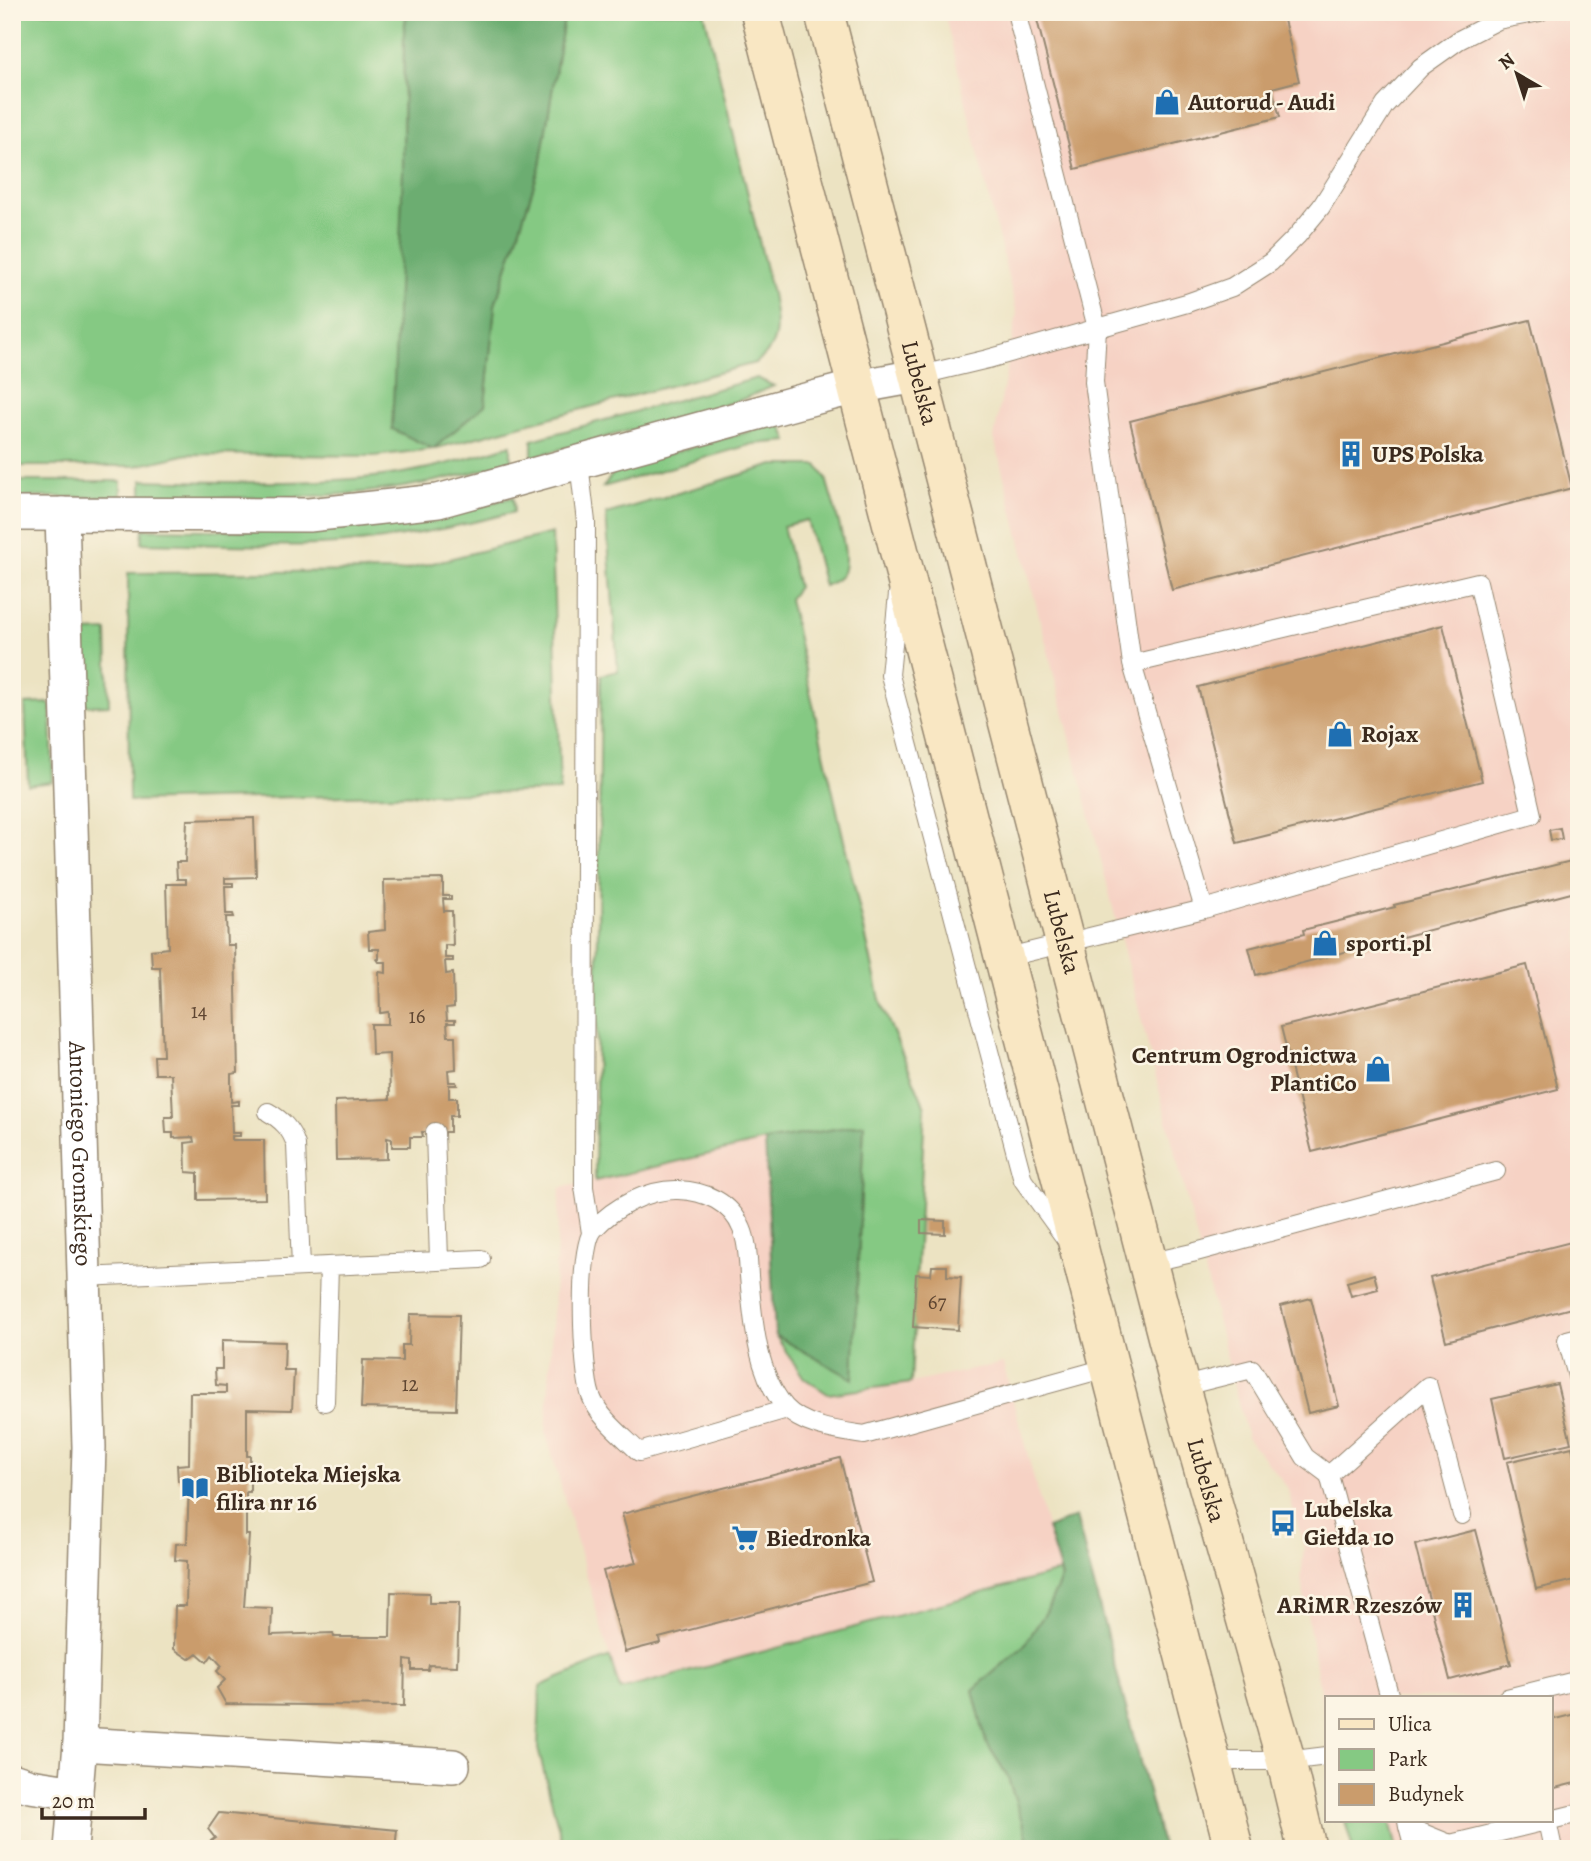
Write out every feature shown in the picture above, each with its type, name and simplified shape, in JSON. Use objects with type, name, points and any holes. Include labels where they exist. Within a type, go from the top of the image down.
[{"type":"main road","points":[[760,12],[1234,1849]]},
{"type":"main road","name":"Lubelska","points":[[824,12],[1067,942],[1180,1387],[1286,1761],[1307,1849]]},
{"type":"street","points":[[12,514],[321,513],[438,501],[856,387],[917,376]]},
{"type":"street","name":"Antoniego Gromskiego","points":[[62,514],[89,1447],[80,1744],[71,1849]]},
{"type":"street","points":[[80,1744],[453,1766]]},
{"type":"street","points":[[12,1780],[30,1786],[76,1793]]},
{"type":"lane","points":[[1016,12],[1097,328],[1094,382],[1132,664],[1204,909]]},
{"type":"lane","points":[[917,376],[988,359],[1187,303],[1232,287],[1271,262],[1321,207],[1385,106],[1422,67],[1459,40],[1498,20],[1540,12]]},
{"type":"lane","points":[[579,463],[586,522],[584,1187],[591,1233],[584,1256],[587,1380],[592,1398],[603,1416],[639,1452],[787,1409]]},
{"type":"lane","points":[[901,559],[890,675],[1023,1180],[1082,1262]]},
{"type":"lane","points":[[1004,958],[1204,909],[1532,815],[1478,582],[1132,664]]},
{"type":"lane","points":[[268,1112],[281,1119],[296,1145],[301,1267]]},
{"type":"lane","points":[[435,1132],[439,1260]]},
{"type":"lane","points":[[1148,1263],[1496,1171]]},
{"type":"lane","points":[[591,1233],[607,1216],[626,1205],[648,1194],[673,1190],[693,1191],[714,1198],[732,1211],[742,1229],[747,1251],[752,1314],[758,1348],[776,1393],[787,1409],[808,1422],[826,1428],[864,1435],[1110,1367]]},
{"type":"lane","points":[[84,1276],[481,1259]]},
{"type":"lane","points":[[325,1402],[329,1266]]},
{"type":"lane","points":[[1579,1337],[1567,1340],[1579,1383]]},
{"type":"lane","points":[[1180,1387],[1252,1369],[1305,1457],[1329,1475],[1389,1696]]},
{"type":"lane","points":[[1329,1475],[1428,1387],[1462,1515]]},
{"type":"lane","points":[[1515,1696],[1579,1680]]},
{"type":"lane","points":[[1213,1761],[1286,1761],[1325,1756]]},
{"type":"lane","points":[[1552,1819],[1579,1813]]},
{"type":"lane","points":[[1408,1824],[1450,1844],[1540,1822]]},
{"type":"lane","points":[[1548,1822],[1553,1849]]},
{"type":"lane","points":[[1408,1824],[1414,1849]]},
{"type":"shaded area","points":[[944,12],[1579,12],[1579,1849],[1353,1849],[1345,1822],[1552,1822],[1552,1696],[1325,1696],[1325,1722],[1301,1577],[1304,1547],[1287,1487],[1247,1437],[994,438],[1017,314]]},
{"type":"shaded area","points":[[765,1141],[775,1335],[785,1353],[804,1378],[828,1394],[911,1383],[1003,1363],[1059,1572],[619,1690],[546,1434],[560,1188]]},
{"type":"green space","points":[[12,12],[407,12],[404,31],[403,171],[485,405],[495,305],[540,166],[565,12],[704,12],[772,294],[776,324],[774,341],[764,356],[755,363],[433,449],[374,456],[188,454],[136,466],[12,466]]},
{"type":"green space","points":[[407,12],[565,12],[540,166],[495,305],[485,405],[433,449],[392,429],[403,171],[404,31]]},
{"type":"green space","points":[[757,378],[774,386],[738,401],[532,457],[532,440]]},
{"type":"green space","points":[[773,425],[782,426],[788,441],[753,444],[603,487],[617,468]]},
{"type":"green space","points":[[511,445],[511,462],[387,490],[294,497],[142,497],[142,480],[270,482],[365,478],[426,469]]},
{"type":"green space","points":[[774,465],[817,465],[826,478],[840,527],[845,565],[842,574],[834,582],[824,586],[807,520],[783,526],[798,587],[789,599],[881,1004],[925,1107],[911,1383],[828,1394],[804,1378],[775,1335],[853,1378],[864,1124],[765,1141],[595,1181],[601,675],[618,671],[606,514]]},
{"type":"green space","points":[[12,481],[121,481],[121,497],[12,497]]},
{"type":"green space","points":[[513,497],[514,512],[393,538],[297,546],[142,543],[143,529],[276,531],[343,528],[422,519]]},
{"type":"green space","points":[[552,533],[560,791],[129,801],[128,573],[401,571]]},
{"type":"green space","points":[[107,631],[109,705],[88,706],[83,702],[81,636],[85,632]]},
{"type":"green space","points":[[48,703],[51,707],[53,782],[28,785],[25,704]]},
{"type":"green space","points":[[864,1124],[853,1379],[775,1335],[765,1141]]},
{"type":"green space","points":[[1076,1517],[1163,1849],[1031,1849],[1007,1775],[986,1742],[973,1690],[1023,1647],[1046,1612],[1062,1577],[1047,1528]]},
{"type":"green space","points":[[1059,1572],[1062,1577],[1046,1612],[1023,1647],[973,1690],[986,1742],[1007,1775],[1031,1849],[564,1849],[538,1749],[540,1686],[610,1657],[620,1690]]},
{"type":"green space","points":[[1345,1822],[1390,1822],[1397,1849],[1353,1849]]},
{"type":"building","name":"Autorud - Audi","points":[[1035,12],[1282,12],[1299,81],[1272,88],[1280,117],[1075,169]]},
{"type":"building","name":"UPS Polska","points":[[1530,320],[1572,488],[1172,590],[1130,421]]},
{"type":"building","name":"Rojax","points":[[1443,625],[1482,781],[1237,843],[1198,687]]},
{"type":"building","points":[[254,818],[256,877],[225,878],[225,883],[233,883],[233,886],[225,886],[226,914],[233,914],[234,917],[226,917],[227,945],[235,945],[238,1073],[231,1074],[231,1102],[239,1101],[239,1105],[231,1105],[232,1133],[240,1133],[240,1136],[232,1136],[232,1140],[264,1140],[265,1199],[198,1200],[198,1173],[186,1172],[185,1143],[194,1142],[193,1137],[173,1138],[173,1133],[166,1133],[165,1117],[173,1117],[171,1074],[155,1074],[154,1056],[163,1056],[160,967],[152,967],[151,950],[168,948],[166,884],[186,884],[186,879],[177,879],[176,862],[185,862],[187,820]]},
{"type":"building","points":[[1560,828],[1562,839],[1551,840],[1549,830]]},
{"type":"building","points":[[1579,859],[1579,891],[1256,975],[1249,948],[1304,934],[1303,930],[1395,907],[1394,905]]},
{"type":"building","points":[[443,879],[443,896],[451,896],[451,899],[443,899],[444,911],[452,911],[453,946],[445,945],[445,958],[453,958],[453,961],[445,961],[446,974],[453,973],[454,1007],[446,1008],[447,1020],[455,1020],[455,1023],[447,1023],[448,1036],[455,1036],[456,1069],[448,1070],[449,1082],[456,1082],[457,1085],[449,1085],[449,1098],[457,1098],[457,1116],[450,1116],[450,1132],[422,1132],[423,1137],[410,1137],[410,1147],[392,1147],[392,1139],[387,1138],[387,1159],[336,1160],[335,1101],[390,1099],[389,1054],[372,1055],[371,1024],[388,1024],[388,1012],[380,1013],[379,972],[386,973],[386,962],[379,962],[377,959],[379,949],[369,949],[368,932],[385,930],[384,880]]},
{"type":"building","name":"Centrum Ogrodnictwa PlantiCo","points":[[1527,965],[1558,1089],[1312,1152],[1281,1027]]},
{"type":"building","points":[[921,1220],[945,1221],[945,1234],[921,1233]]},
{"type":"building","points":[[1579,1240],[1579,1306],[1446,1341],[1430,1278]]},
{"type":"building","points":[[932,1266],[947,1266],[947,1276],[961,1277],[958,1330],[913,1327],[916,1274],[931,1275]]},
{"type":"building","points":[[1374,1274],[1378,1289],[1351,1296],[1347,1282]]},
{"type":"building","points":[[1311,1298],[1339,1406],[1308,1413],[1281,1306]]},
{"type":"building","points":[[410,1314],[459,1315],[456,1410],[361,1408],[363,1360],[402,1361],[402,1345],[409,1345]]},
{"type":"building","points":[[222,1340],[285,1342],[284,1370],[294,1370],[292,1410],[247,1409],[250,1492],[246,1492],[246,1535],[249,1535],[244,1607],[272,1608],[271,1635],[333,1633],[334,1637],[390,1637],[391,1592],[429,1593],[429,1603],[459,1603],[457,1666],[429,1665],[428,1670],[412,1670],[412,1661],[405,1660],[404,1706],[226,1704],[217,1688],[225,1680],[217,1671],[222,1666],[212,1655],[207,1662],[197,1653],[189,1659],[174,1649],[175,1606],[186,1606],[187,1561],[175,1560],[176,1544],[187,1543],[189,1482],[178,1481],[177,1465],[189,1464],[190,1393],[226,1393],[226,1386],[216,1385],[215,1369],[222,1369]]},
{"type":"building","points":[[1557,1384],[1571,1443],[1505,1458],[1492,1399]]},
{"type":"building","points":[[1572,1447],[1579,1477],[1579,1579],[1536,1589],[1507,1462]]},
{"type":"building","name":"Biedronka","points":[[840,1458],[872,1582],[659,1638],[660,1643],[625,1652],[603,1571],[636,1563],[622,1514]]},
{"type":"building","name":"ARiMR Rzeszów","points":[[1476,1530],[1511,1664],[1450,1680],[1415,1545]]},
{"type":"building","points":[[1579,1713],[1579,1782],[1552,1789],[1552,1720]]},
{"type":"building","points":[[219,1813],[397,1830],[395,1849],[199,1849],[215,1838],[208,1829]]},
{"type":"place","name":"Autorud - Audi","points":[[1167,102]]},
{"type":"place","name":"UPS Polska","points":[[1351,454]]},
{"type":"place","name":"Rojax","points":[[1340,734]]},
{"type":"place","name":"sporti.pl","points":[[1325,943]]},
{"type":"place","name":"Centrum Ogrodnictwa PlantiCo","points":[[1378,1069]]},
{"type":"place","name":"Biblioteka Miejska filira nr 16","points":[[195,1488]]},
{"type":"place","name":"Lubelska Giełda 10","points":[[1283,1523]]},
{"type":"place","name":"Biedronka","points":[[745,1538]]},
{"type":"place","name":"ARiMR Rzeszów","points":[[1463,1605]]}]
